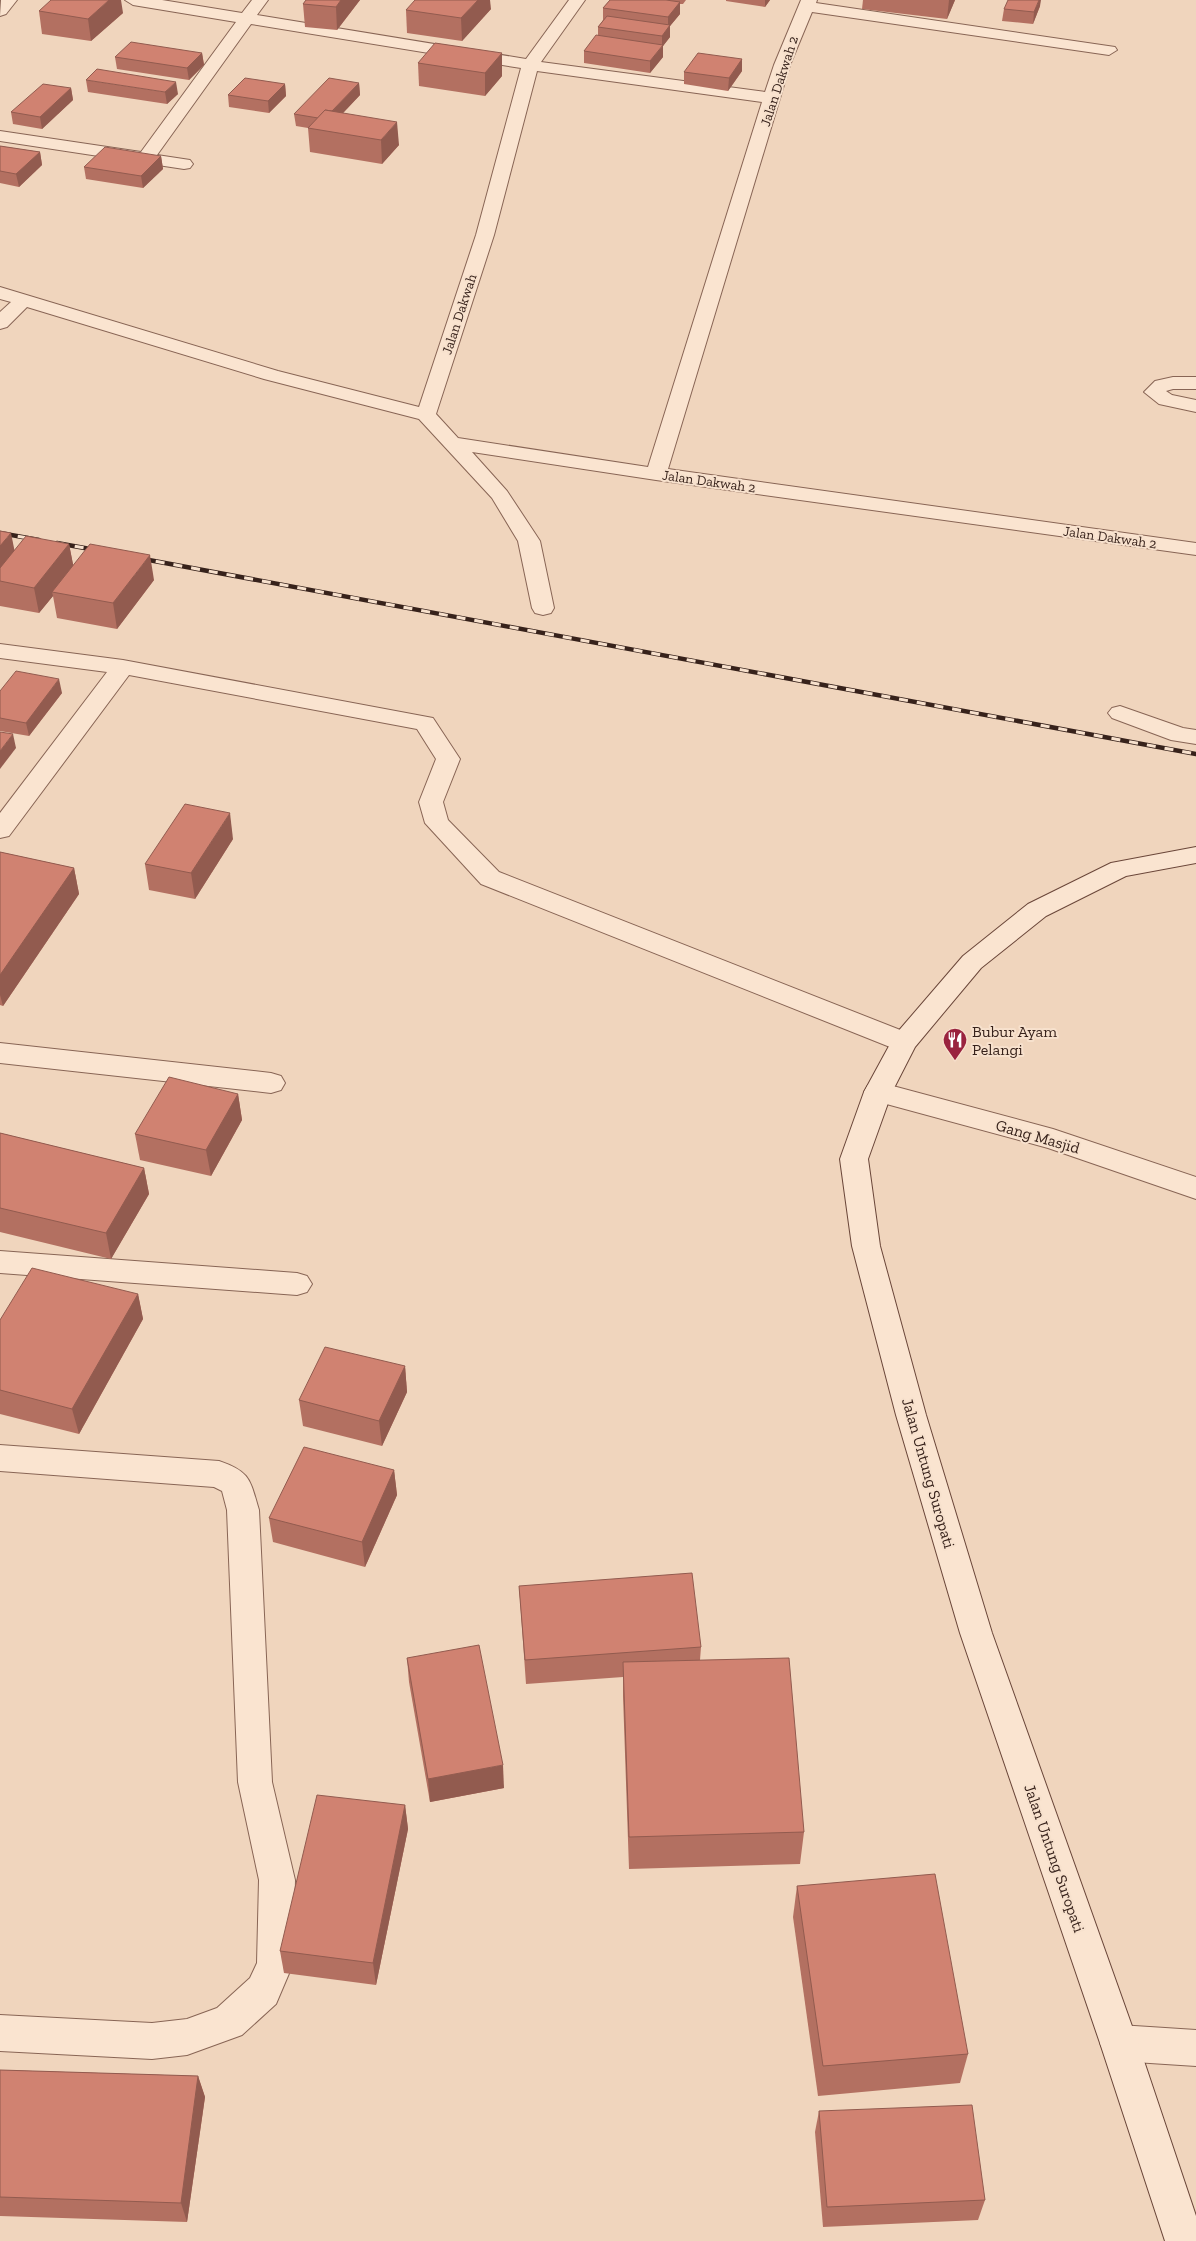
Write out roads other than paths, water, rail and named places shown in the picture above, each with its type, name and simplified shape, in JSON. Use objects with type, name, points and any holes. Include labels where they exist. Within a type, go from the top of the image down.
[{"type":"street","points":[[0,11],[9,0]]},
{"type":"street","points":[[133,0],[530,65],[773,98]]},
{"type":"street","points":[[146,157],[245,18],[260,0]]},
{"type":"street","name":"Jalan Dakwah","points":[[426,415],[485,236],[530,65],[576,0]]},
{"type":"street","points":[[808,3],[1109,50]]},
{"type":"street","name":"Jalan Dakwah 2","points":[[808,3],[782,65],[656,474],[1196,549]]},
{"type":"street","points":[[0,136],[184,164]]},
{"type":"street","points":[[0,293],[271,375],[426,415],[500,495],[529,542],[543,608]]},
{"type":"street","points":[[0,323],[23,301]]},
{"type":"street","points":[[1196,383],[1168,384],[1157,387],[1154,392],[1161,398],[1196,406]]},
{"type":"street","points":[[452,443],[656,474]]},
{"type":"street","points":[[0,651],[123,667],[425,723],[448,759],[431,802],[438,823],[490,878],[904,1042]]},
{"type":"street","points":[[5,818],[123,667]]},
{"type":"street","points":[[1120,714],[1179,735],[1196,737]]},
{"type":"street","name":"Jalan Untung Suropati","points":[[1185,2241],[1119,2043],[976,1633],[911,1415],[866,1246],[854,1159],[878,1092],[904,1042],[972,962],[1037,910],[1120,869],[1196,855]]},
{"type":"street","points":[[0,1053],[271,1083]]},
{"type":"street","name":"Gang Masjid","points":[[878,1092],[1053,1139],[1196,1188]]},
{"type":"street","points":[[0,1262],[297,1284]]},
{"type":"street","points":[[0,1458],[219,1474],[235,1483],[243,1510],[255,1782],[277,1880],[276,1964],[263,1991],[229,2022],[187,2037],[152,2040],[0,2033]]},
{"type":"street","points":[[1119,2043],[1196,2048]]},
{"type":"railway","points":[[0,533],[39,540]]},
{"type":"railway","points":[[57,543],[101,551]]},
{"type":"railway","points":[[138,558],[1196,754]]},
{"type":"place","name":"Bubur Ayam Pelangi","points":[[955,1061]]}]
